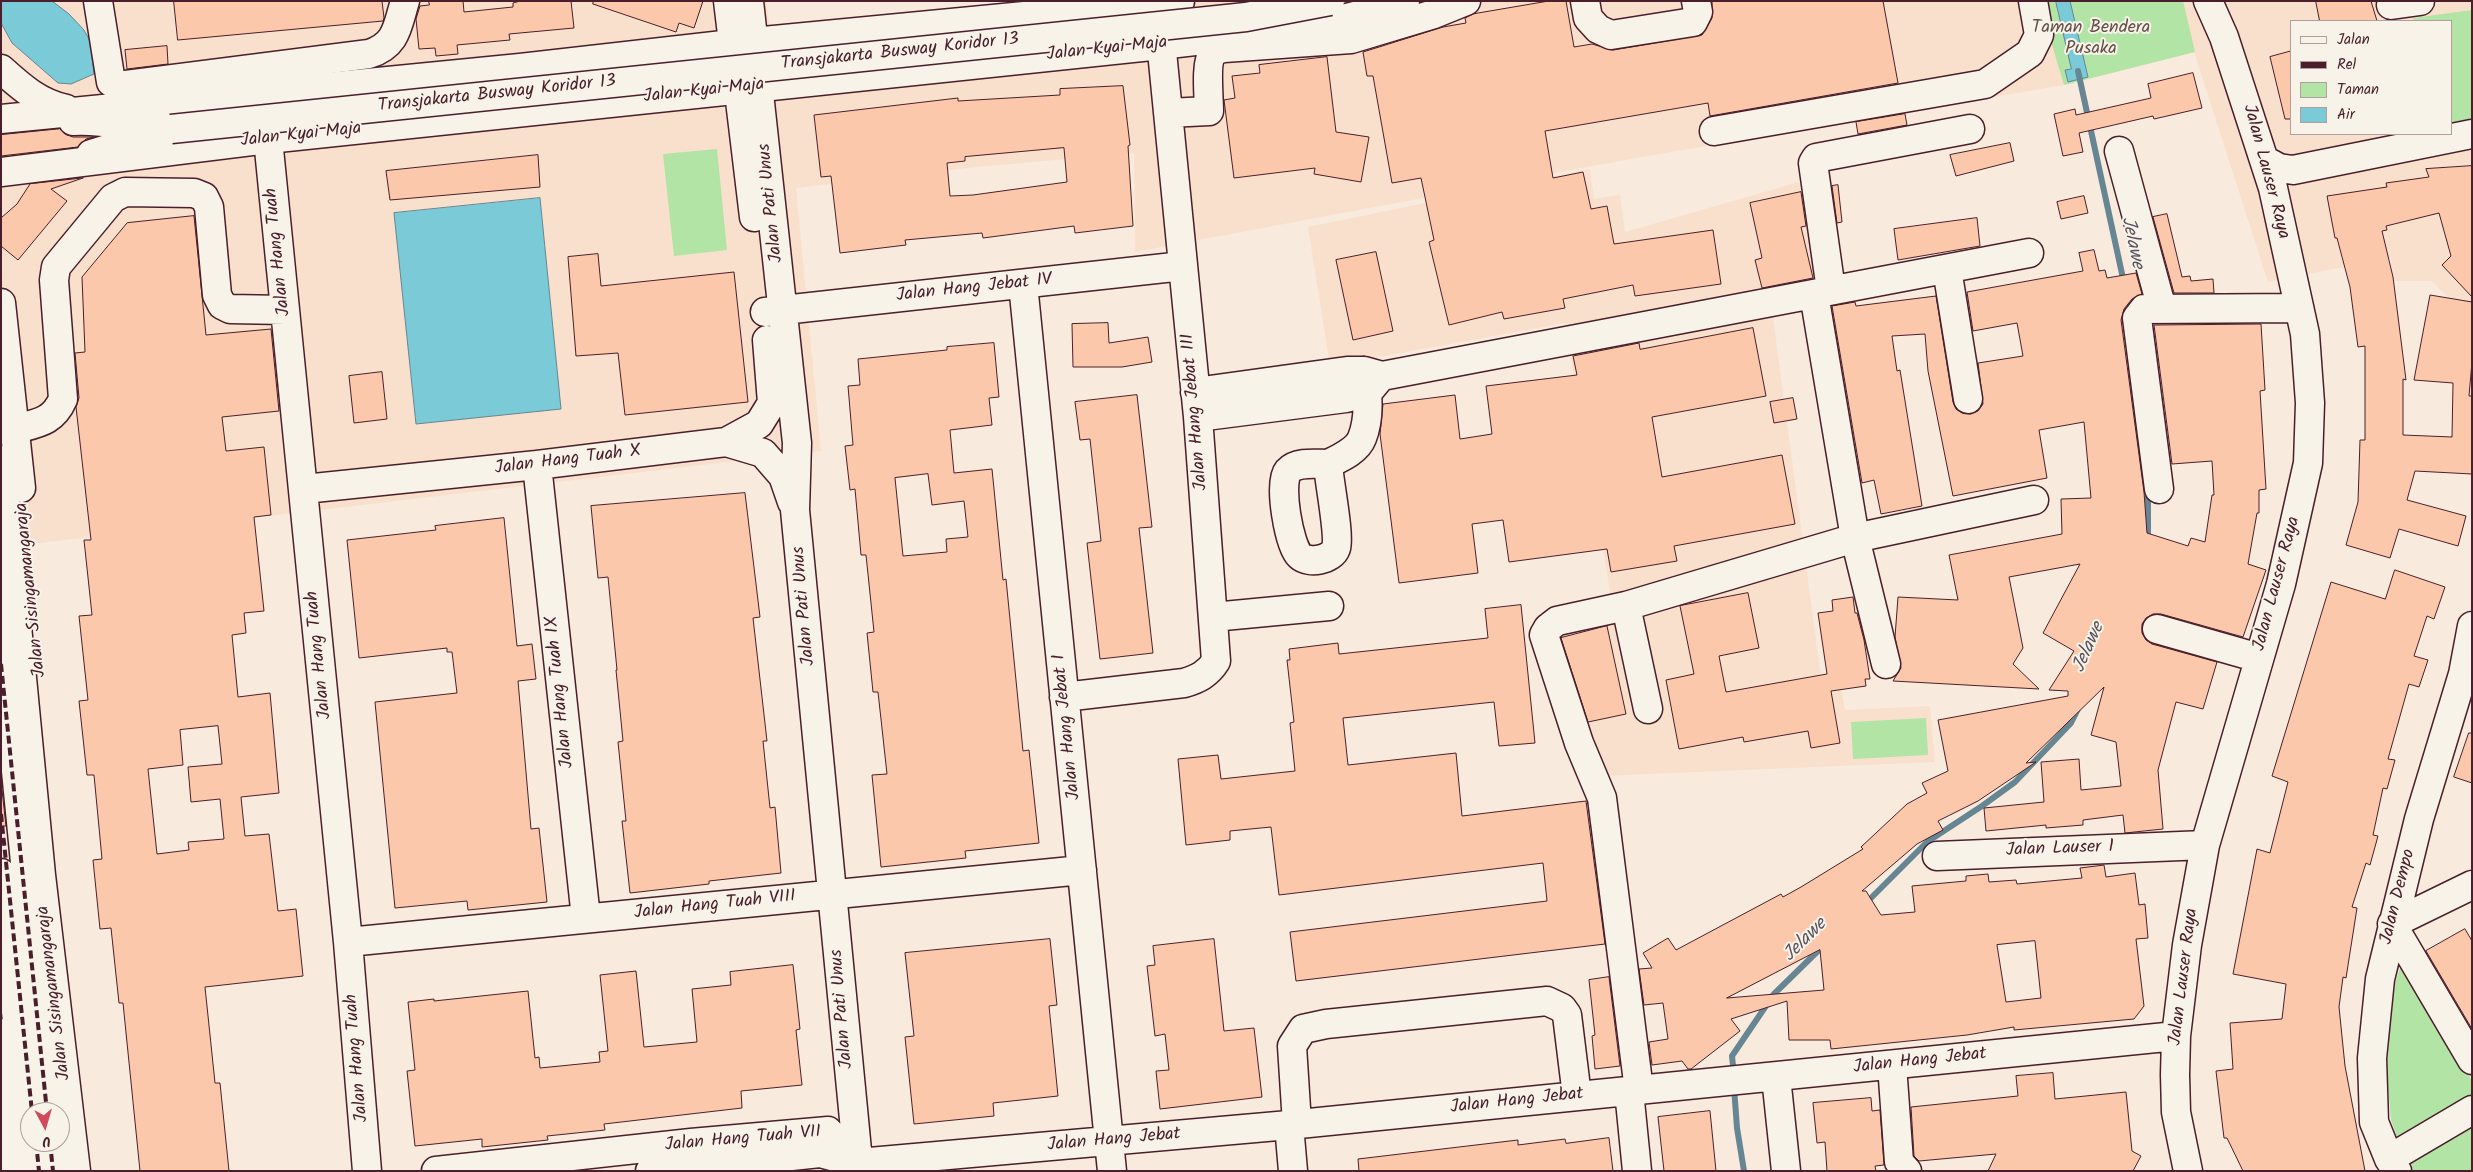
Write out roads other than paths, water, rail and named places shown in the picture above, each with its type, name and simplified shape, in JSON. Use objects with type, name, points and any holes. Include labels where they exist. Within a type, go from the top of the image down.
[{"type":"street","points":[[98,1],[111,82],[118,86],[369,54],[383,49],[392,41],[405,1]]},
{"type":"street","points":[[728,1],[743,43]]},
{"type":"street","points":[[743,43],[749,1]]},
{"type":"street","name":"Transjakarta Busway Koridor 13","points":[[1,128],[76,120],[106,121],[139,128],[171,129],[1246,17],[1330,1]]},
{"type":"street","name":"Jalan Kyai Maja","points":[[1,172],[268,139],[1161,45],[1292,28],[1342,18],[1405,1]]},
{"type":"street","points":[[1168,113],[1209,111],[1209,66],[1211,54],[1215,51],[1224,48],[1351,39],[1434,14],[1466,1]]},
{"type":"street","points":[[1585,1],[1588,18],[1598,29],[1611,35],[1693,22],[1698,12],[1696,1]]},
{"type":"street","points":[[1714,131],[1985,84],[2030,53],[2039,35],[2033,1]]},
{"type":"street","name":"Jalan Lauser Raya","points":[[2188,1171],[2176,1112],[2176,1036],[2187,946],[2194,845],[2259,658],[2281,584],[2308,463],[2310,403],[2305,334],[2273,188],[2266,161],[2224,37],[2208,1]]},
{"type":"street","points":[[2393,9],[2420,1]]},
{"type":"street","points":[[1,119],[520,68],[743,43],[1169,3]]},
{"type":"street","name":"Jalan Hang Jebat III","points":[[1064,697],[1173,685],[1198,679],[1210,670],[1216,661],[1197,404],[1161,45],[1169,3]]},
{"type":"street","name":"Jalan Pati Unus","points":[[743,43],[750,87],[774,311],[796,443],[796,510],[858,1169]]},
{"type":"street","points":[[1,69],[33,97],[50,106],[78,112]]},
{"type":"street","name":"Transjakarta Busway Koridor 13","points":[[1,164],[82,156],[108,150],[171,129]]},
{"type":"street","points":[[1886,664],[1855,538],[1822,292],[1813,163],[1816,158],[1970,129]]},
{"type":"street","points":[[2266,161],[2279,168],[2293,170],[2438,137],[2472,134]]},
{"type":"street","name":"Jalan Hang Tuah","points":[[268,139],[348,942],[367,1171]]},
{"type":"street","points":[[2119,151],[2162,309]]},
{"type":"street","points":[[2273,188],[2293,170]]},
{"type":"street","points":[[16,429],[42,422],[58,412],[63,399],[54,280],[56,267],[103,208],[113,198],[124,192],[194,193],[204,197],[209,207],[217,294],[222,305],[230,309],[285,310]]},
{"type":"street","points":[[1197,404],[1346,398],[1371,380],[2029,253]]},
{"type":"street","name":"Jalan Hang Jebat IV","points":[[774,311],[1183,266]]},
{"type":"street","points":[[1947,269],[1968,400]]},
{"type":"street","name":"Jalan Hang Jebat I","points":[[1023,284],[1112,1171]]},
{"type":"street","name":"Jalan Sisingamangaraja","points":[[1,303],[16,429],[16,521],[41,875],[76,1171]]},
{"type":"street","points":[[2159,489],[2138,318],[2144,309],[2299,308]]},
{"type":"street","name":"Jalan Pati Unus","points":[[726,442],[759,424],[772,403],[774,311]]},
{"type":"street","points":[[1328,464],[1351,451],[1362,438],[1371,380]]},
{"type":"street","name":"Jalan Hang Tuah X","points":[[304,490],[726,442],[763,453],[783,476],[796,510]]},
{"type":"street","name":"Jalan Sisingamangaraja","points":[[1,460],[16,521]]},
{"type":"street","name":"Jalan Hang Tuah IX","points":[[537,465],[586,918]]},
{"type":"street","points":[[1637,1171],[1634,1091],[1602,798],[1579,743],[1544,635],[1548,628],[1557,621],[1626,606],[1855,538],[2034,500]]},
{"type":"street","points":[[1213,617],[1329,606]]},
{"type":"street","points":[[1626,606],[1648,709]]},
{"type":"street","points":[[1,619],[51,1102]]},
{"type":"street","name":"Jalan Dempo","points":[[2393,1165],[2374,1122],[2372,1058],[2380,979],[2419,819],[2467,673],[2472,626]]},
{"type":"street","points":[[2157,629],[2259,658]]},
{"type":"street","name":"Jalan Lauser 1","points":[[1937,856],[2194,845]]},
{"type":"street","name":"Jalan Hang Tuah VIII","points":[[348,942],[1082,870]]},
{"type":"street","points":[[1,873],[18,1152]]},
{"type":"street","points":[[2472,886],[2392,924],[2472,1060]]},
{"type":"street","points":[[1293,1171],[1292,1046],[1303,1028],[1326,1024],[1547,1002],[1562,1008],[1567,1015],[1577,1096]]},
{"type":"street","points":[[1,1033],[18,1152],[33,1171]]},
{"type":"street","name":"Jalan Hang Jebat","points":[[858,1169],[1109,1141],[1293,1125],[2176,1036]]},
{"type":"street","points":[[1892,1065],[1899,1162],[1907,1171]]},
{"type":"street","points":[[1766,1078],[1786,1171]]},
{"type":"street","points":[[2393,1165],[2472,1110]]},
{"type":"street","points":[[56,1152],[58,1171]]},
{"type":"street","name":"Jalan Hang Tuah VII","points":[[436,1171],[820,1153],[858,1169]]},
{"type":"street","name":"Jalan Hang Tuah VII","points":[[650,1171],[693,1160]]},
{"type":"water","points":[[1,1],[52,1],[69,14],[84,30],[91,43],[94,74],[71,84],[58,83],[12,43],[1,23]]},
{"type":"water","points":[[2056,1],[2070,1],[2088,77],[2068,82],[2065,70],[2071,69]]},
{"type":"water","points":[[540,198],[561,409],[416,424],[394,213]]},
{"type":"waterway","name":"Jelawe","points":[[2078,71],[2124,283]]},
{"type":"waterway","name":"Jelawe","points":[[2148,491],[2148,541]]},
{"type":"waterway","name":"Jelawe","points":[[1866,903],[1927,842],[2015,782],[2071,723],[2078,709]]},
{"type":"waterway","name":"Jelawe","points":[[1734,1075],[1732,1056],[1774,994],[1823,946]]},
{"type":"waterway","name":"Jelawe","points":[[1734,1087],[1737,1128],[1744,1171]]},
{"type":"railway","points":[[1,664],[46,1102]]},
{"type":"railway","points":[[1,814],[31,1102]]},
{"type":"railway","points":[[37,1152],[39,1171]]},
{"type":"railway","points":[[51,1152],[53,1171]]},
{"type":"park label","name":"Taman Bendera Pusaka","points":[[2091,39]]}]
